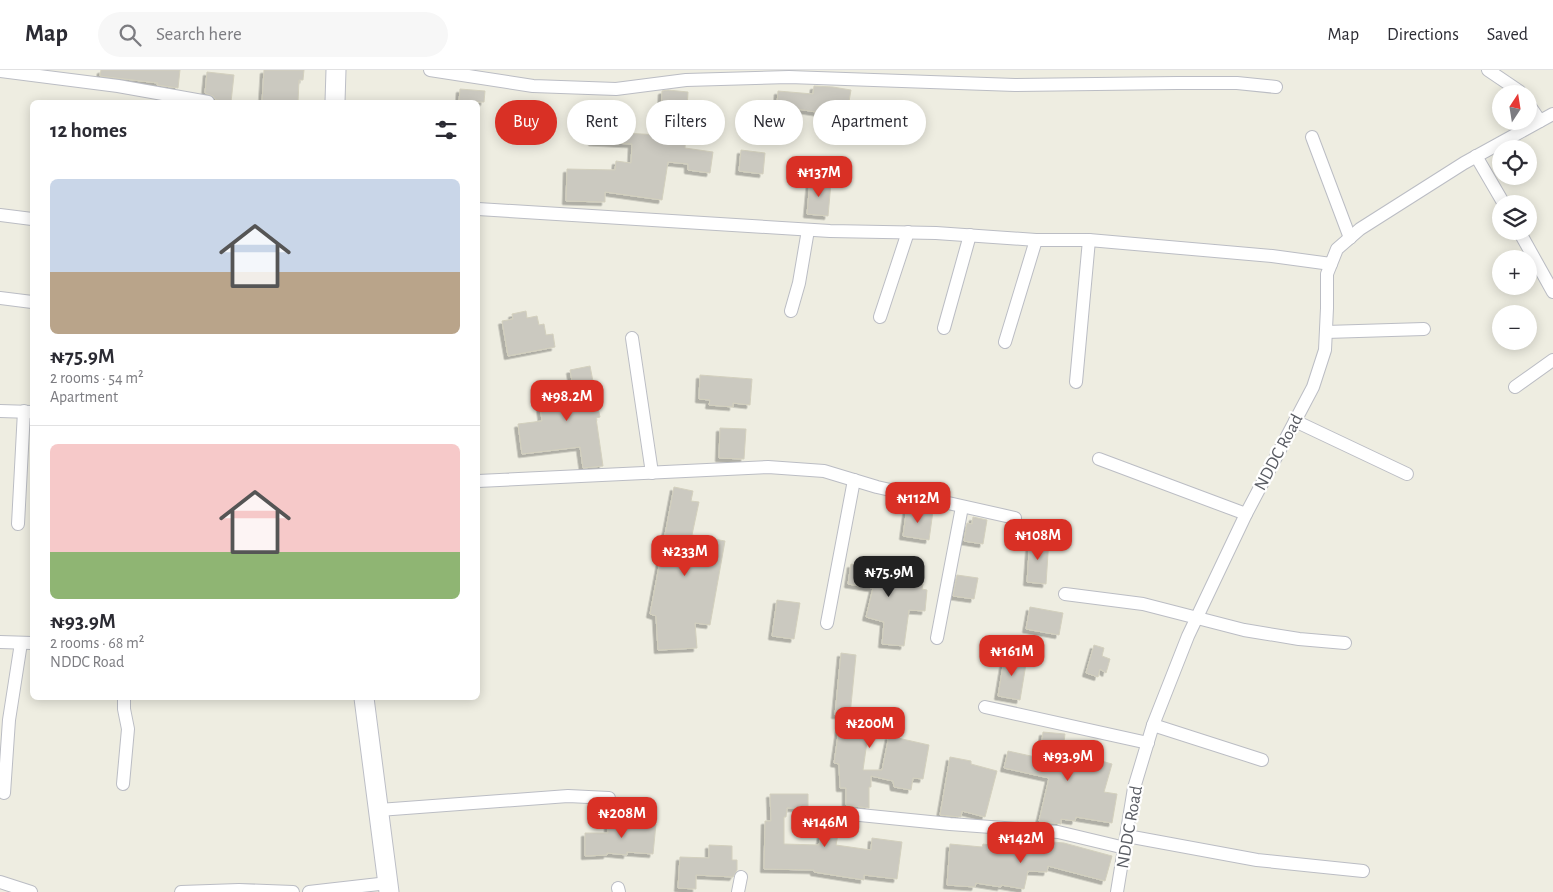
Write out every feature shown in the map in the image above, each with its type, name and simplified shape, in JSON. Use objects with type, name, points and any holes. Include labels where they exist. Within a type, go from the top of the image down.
[{"type":"street","points":[[335,100],[336,70]]},
{"type":"street","points":[[430,70],[533,86],[616,89],[686,80],[789,77],[976,84],[1207,83],[1276,87]]},
{"type":"street","points":[[1042,70],[1046,84]]},
{"type":"street","points":[[1488,70],[1510,85]]},
{"type":"street","points":[[0,71],[118,86],[197,100]]},
{"type":"street","name":"NDDC Road","points":[[1117,892],[1134,788],[1153,725],[1196,618],[1246,514],[1313,387],[1325,350],[1327,274],[1337,249],[1360,229],[1476,156],[1553,114]]},
{"type":"street","points":[[1312,137],[1350,238]]},
{"type":"street","points":[[1476,156],[1499,195]]},
{"type":"street","points":[[480,209],[808,230],[908,232],[1036,240],[1088,240],[1272,256],[1331,264]]},
{"type":"street","points":[[0,215],[30,219]]},
{"type":"street","points":[[791,311],[808,230]]},
{"type":"street","points":[[880,317],[908,232]]},
{"type":"street","points":[[944,328],[970,235]]},
{"type":"street","points":[[1005,342],[1036,240]]},
{"type":"street","points":[[1076,382],[1088,240]]},
{"type":"street","points":[[1524,240],[1553,292]]},
{"type":"street","points":[[0,298],[30,302]]},
{"type":"street","points":[[1326,332],[1424,329]]},
{"type":"street","points":[[632,338],[652,473]]},
{"type":"street","points":[[1515,387],[1553,360]]},
{"type":"street","points":[[0,411],[28,412],[18,524]]},
{"type":"street","points":[[1295,421],[1407,474]]},
{"type":"street","points":[[1099,459],[1246,514]]},
{"type":"street","points":[[480,481],[768,467],[824,471],[877,487],[1016,518]]},
{"type":"street","points":[[827,623],[854,480]]},
{"type":"street","points":[[937,638],[962,507]]},
{"type":"street","points":[[1065,594],[1143,604],[1244,630],[1300,639],[1344,643]]},
{"type":"street","points":[[0,642],[27,643],[9,720],[4,793]]},
{"type":"street","points":[[123,784],[128,729],[124,700]]},
{"type":"street","points":[[309,892],[388,887],[364,700]]},
{"type":"street","points":[[985,706],[1148,742]]},
{"type":"street","points":[[1153,725],[1262,760]]},
{"type":"street","points":[[379,810],[568,796],[609,798]]},
{"type":"street","points":[[840,813],[1058,832],[1257,860],[1363,871]]},
{"type":"street","points":[[738,892],[741,877]]},
{"type":"street","points":[[0,882],[31,892]]},
{"type":"street","points":[[181,892],[239,890],[293,892]]},
{"type":"building","points":[[101,70],[180,70],[178,88],[157,85],[158,83],[100,76]]},
{"type":"building","points":[[264,70],[304,70],[303,80],[299,80],[298,100],[262,100]]},
{"type":"building","points":[[207,72],[234,75],[231,100],[216,100],[213,96],[205,93]]},
{"type":"building","points":[[814,86],[851,90],[849,100],[813,100],[813,111],[803,110],[803,100],[777,100],[778,91],[813,94]]},
{"type":"building","points":[[460,89],[485,91],[484,102],[480,102],[480,100],[459,100]]},
{"type":"building","points":[[662,91],[688,92],[688,100],[662,100]]},
{"type":"building","points":[[636,134],[646,134],[646,145],[685,145],[685,148],[713,152],[710,173],[688,170],[688,164],[668,162],[662,200],[605,192],[605,202],[566,201],[567,169],[615,170],[616,161],[631,163],[632,145],[636,145]]},
{"type":"building","points":[[741,150],[765,153],[763,174],[739,171]]},
{"type":"building","points":[[810,181],[831,183],[828,216],[807,214]]},
{"type":"building","points":[[526,311],[527,318],[537,316],[539,325],[544,324],[546,335],[553,334],[555,347],[508,356],[502,321],[513,319],[512,314]]},
{"type":"building","points":[[590,366],[600,417],[596,418],[603,466],[583,468],[580,447],[522,454],[518,424],[542,421],[539,396],[574,392],[570,370]]},
{"type":"building","points":[[700,375],[752,379],[750,405],[733,403],[733,407],[709,405],[710,400],[699,399]]},
{"type":"building","points":[[720,428],[746,429],[744,459],[719,458]]},
{"type":"building","points":[[674,487],[693,491],[691,501],[699,502],[692,535],[725,541],[710,625],[695,623],[697,648],[658,650],[656,616],[650,614]]},
{"type":"building","points":[[907,507],[933,511],[929,540],[903,536]]},
{"type":"building","points":[[973,517],[987,520],[983,544],[964,541],[967,523],[972,524]]},
{"type":"building","points":[[1030,538],[1049,539],[1046,584],[1027,582]]},
{"type":"building","points":[[863,560],[882,563],[881,568],[894,570],[893,574],[911,576],[912,582],[923,584],[922,589],[927,590],[925,611],[909,610],[904,646],[882,644],[884,622],[866,617],[873,588],[848,584],[851,564],[862,566]]},
{"type":"building","points":[[957,575],[978,578],[974,599],[953,596]]},
{"type":"building","points":[[777,600],[800,603],[794,639],[772,636]]},
{"type":"building","points":[[1030,607],[1063,613],[1059,635],[1026,629]]},
{"type":"building","points":[[1094,645],[1104,648],[1102,656],[1110,659],[1106,673],[1100,669],[1098,677],[1086,673]]},
{"type":"building","points":[[841,653],[856,655],[849,725],[869,728],[863,770],[882,770],[889,736],[929,745],[923,779],[913,778],[911,790],[894,787],[893,781],[871,776],[869,808],[846,805],[846,788],[840,788],[839,764],[834,763],[841,715],[835,715]]},
{"type":"building","points":[[1005,654],[1027,658],[1020,700],[998,696]]},
{"type":"building","points":[[1043,732],[1065,734],[1063,750],[1112,764],[1104,792],[1117,794],[1112,823],[1076,817],[1075,821],[1061,819],[1061,824],[1039,821],[1049,778],[1004,768],[1008,751],[1040,758]]},
{"type":"building","points":[[950,757],[971,761],[971,764],[997,771],[985,817],[962,811],[961,817],[940,815]]},
{"type":"building","points":[[770,794],[808,794],[808,808],[787,808],[786,817],[784,817],[784,844],[819,845],[824,821],[840,824],[836,845],[871,850],[872,838],[902,842],[897,879],[864,875],[864,880],[814,872],[814,870],[764,869],[765,821],[771,821]]},
{"type":"building","points":[[617,819],[656,824],[653,854],[627,852],[627,855],[607,853],[607,855],[585,856],[585,833],[608,833],[608,824],[617,825]]},
{"type":"building","points":[[1032,840],[1064,843],[1112,856],[1105,881],[1048,866],[1047,872],[1028,871],[1024,889],[976,883],[975,887],[947,885],[950,844],[982,847],[983,844],[1007,847],[1006,851],[1031,855]]},
{"type":"building","points":[[709,845],[732,846],[732,860],[737,860],[737,870],[733,877],[696,875],[696,889],[678,888],[680,857],[709,858]]}]
